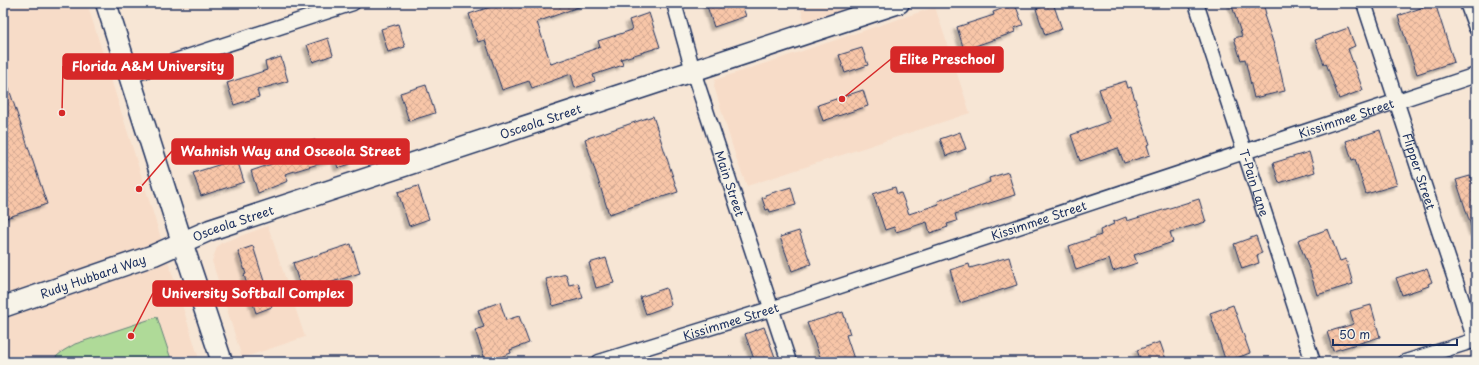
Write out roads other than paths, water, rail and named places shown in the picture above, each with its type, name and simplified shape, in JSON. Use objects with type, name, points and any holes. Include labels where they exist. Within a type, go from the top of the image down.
[{"type":"street","points":[[106,3],[222,362]]},
{"type":"street","points":[[129,76],[353,3]]},
{"type":"street","name":"Main Street","points":[[674,3],[692,71],[789,362]]},
{"type":"street","name":"Osceola Street","points":[[182,242],[217,228],[899,3]]},
{"type":"street","name":"T-Pain Lane","points":[[1196,3],[1246,151],[1313,362]]},
{"type":"street","name":"Flipper Street","points":[[1364,3],[1476,340]]},
{"type":"street","points":[[1468,3],[1476,28]]},
{"type":"street","name":"Kissimmee Street","points":[[599,362],[771,308],[1476,75]]},
{"type":"street","name":"Rudy Hubbard Way","points":[[3,307],[154,255],[182,242]]},
{"type":"street","points":[[1406,362],[1476,340]]},
{"type":"place","name":"Elite Preschool","points":[[842,99]]},
{"type":"place","name":"Florida A&M University","points":[[62,113]]},
{"type":"place","name":"Wahnish Way and Osceola Street","points":[[139,189]]},
{"type":"place","name":"University Softball Complex","points":[[131,336]]}]
